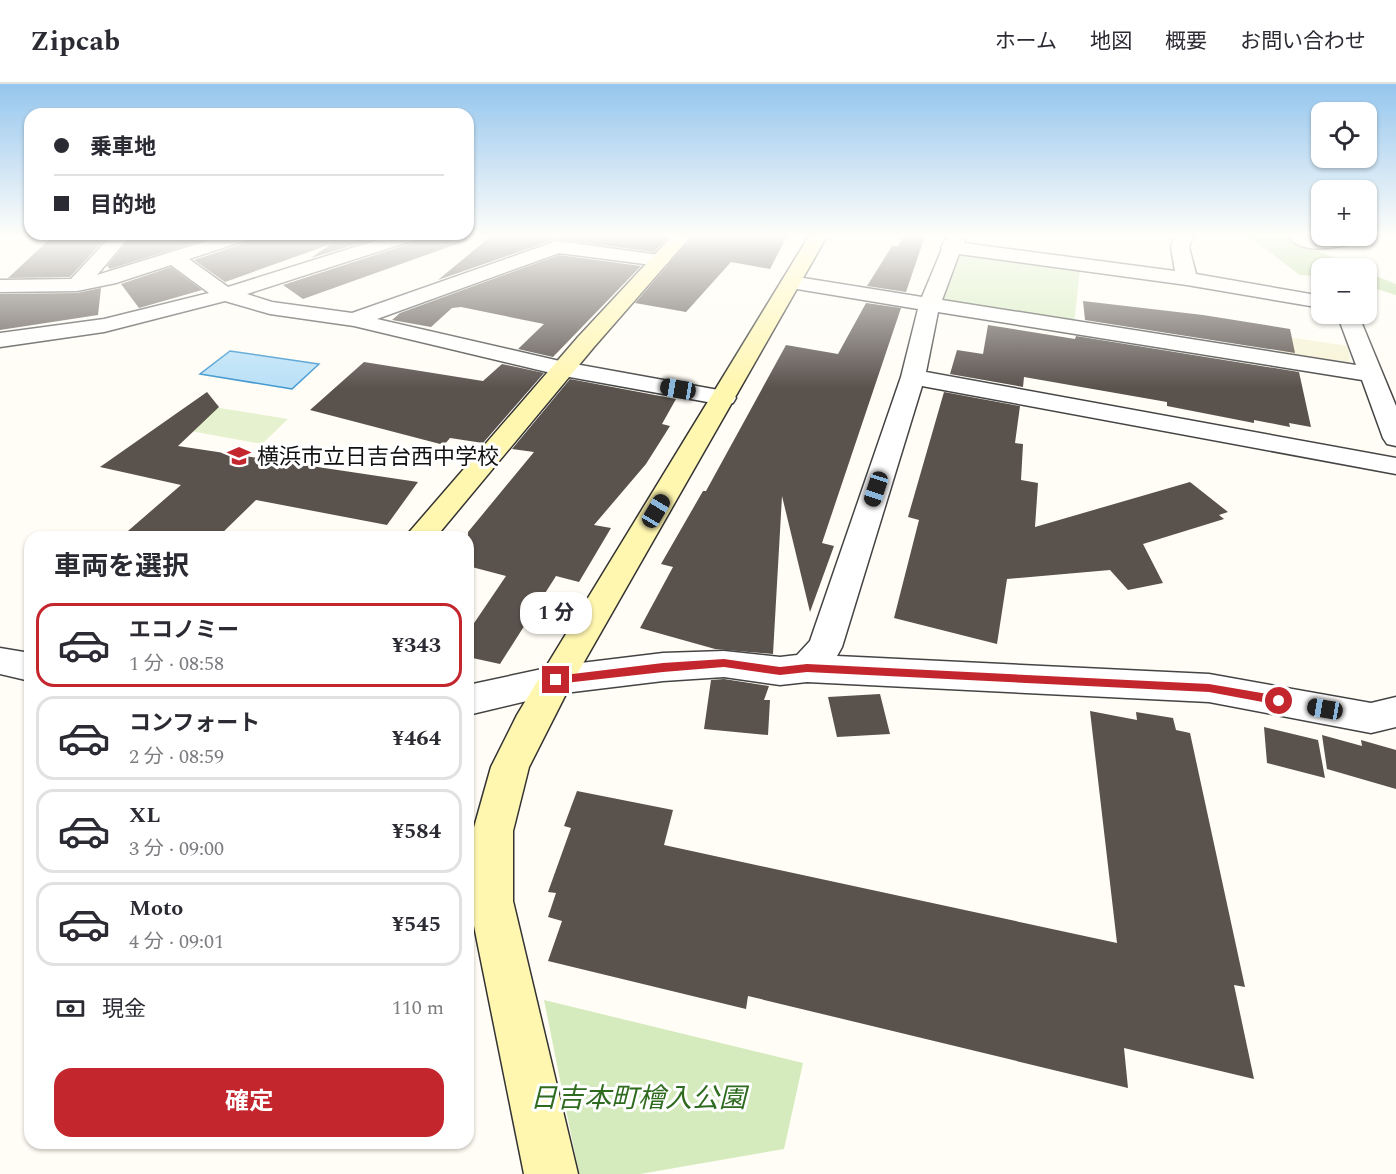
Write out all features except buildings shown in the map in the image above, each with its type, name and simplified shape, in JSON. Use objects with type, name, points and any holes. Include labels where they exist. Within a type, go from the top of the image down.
[{"type":"street","points":[[214,287],[224,294],[270,308],[354,320],[564,369],[724,398]]},
{"type":"street","points":[[0,340],[73,331],[148,317],[247,287]]},
{"type":"street","points":[[354,320],[446,287]]},
{"type":"street","points":[[425,531],[636,287]]},
{"type":"street","points":[[551,1174],[490,902],[493,831],[510,767],[556,680],[788,287]]},
{"type":"street","points":[[820,287],[1372,375]]},
{"type":"street","points":[[807,668],[825,647],[913,377],[929,305],[936,287]]},
{"type":"street","points":[[1233,287],[1311,300]]},
{"type":"street","points":[[1351,324],[1396,438]]},
{"type":"street","points":[[913,377],[1396,465]]},
{"type":"street","points":[[0,661],[24,666]]},
{"type":"street","points":[[474,699],[556,680],[724,663],[780,671],[807,668],[1209,688],[1388,721]]},
{"type":"shaded area","points":[[1275,335],[1348,346],[1350,362],[1280,352]]},
{"type":"green space","points":[[947,287],[1078,287],[1074,325],[942,302]]},
{"type":"green space","points":[[1377,287],[1396,287],[1396,295],[1377,289]]},
{"type":"green space","points":[[195,404],[288,419],[262,444],[169,427]]},
{"type":"green space","name":"日吉本町檜入公園","points":[[544,1000],[803,1063],[784,1149],[640,1174],[579,1174]]},
{"type":"water","points":[[230,351],[319,364],[292,389],[200,374]]},
{"type":"place","name":"横浜市立日吉台西中学校","points":[[239,456]]},
{"type":"route","points":[[556,680],[724,663],[780,671],[807,668],[1209,688],[1279,701]]}]
